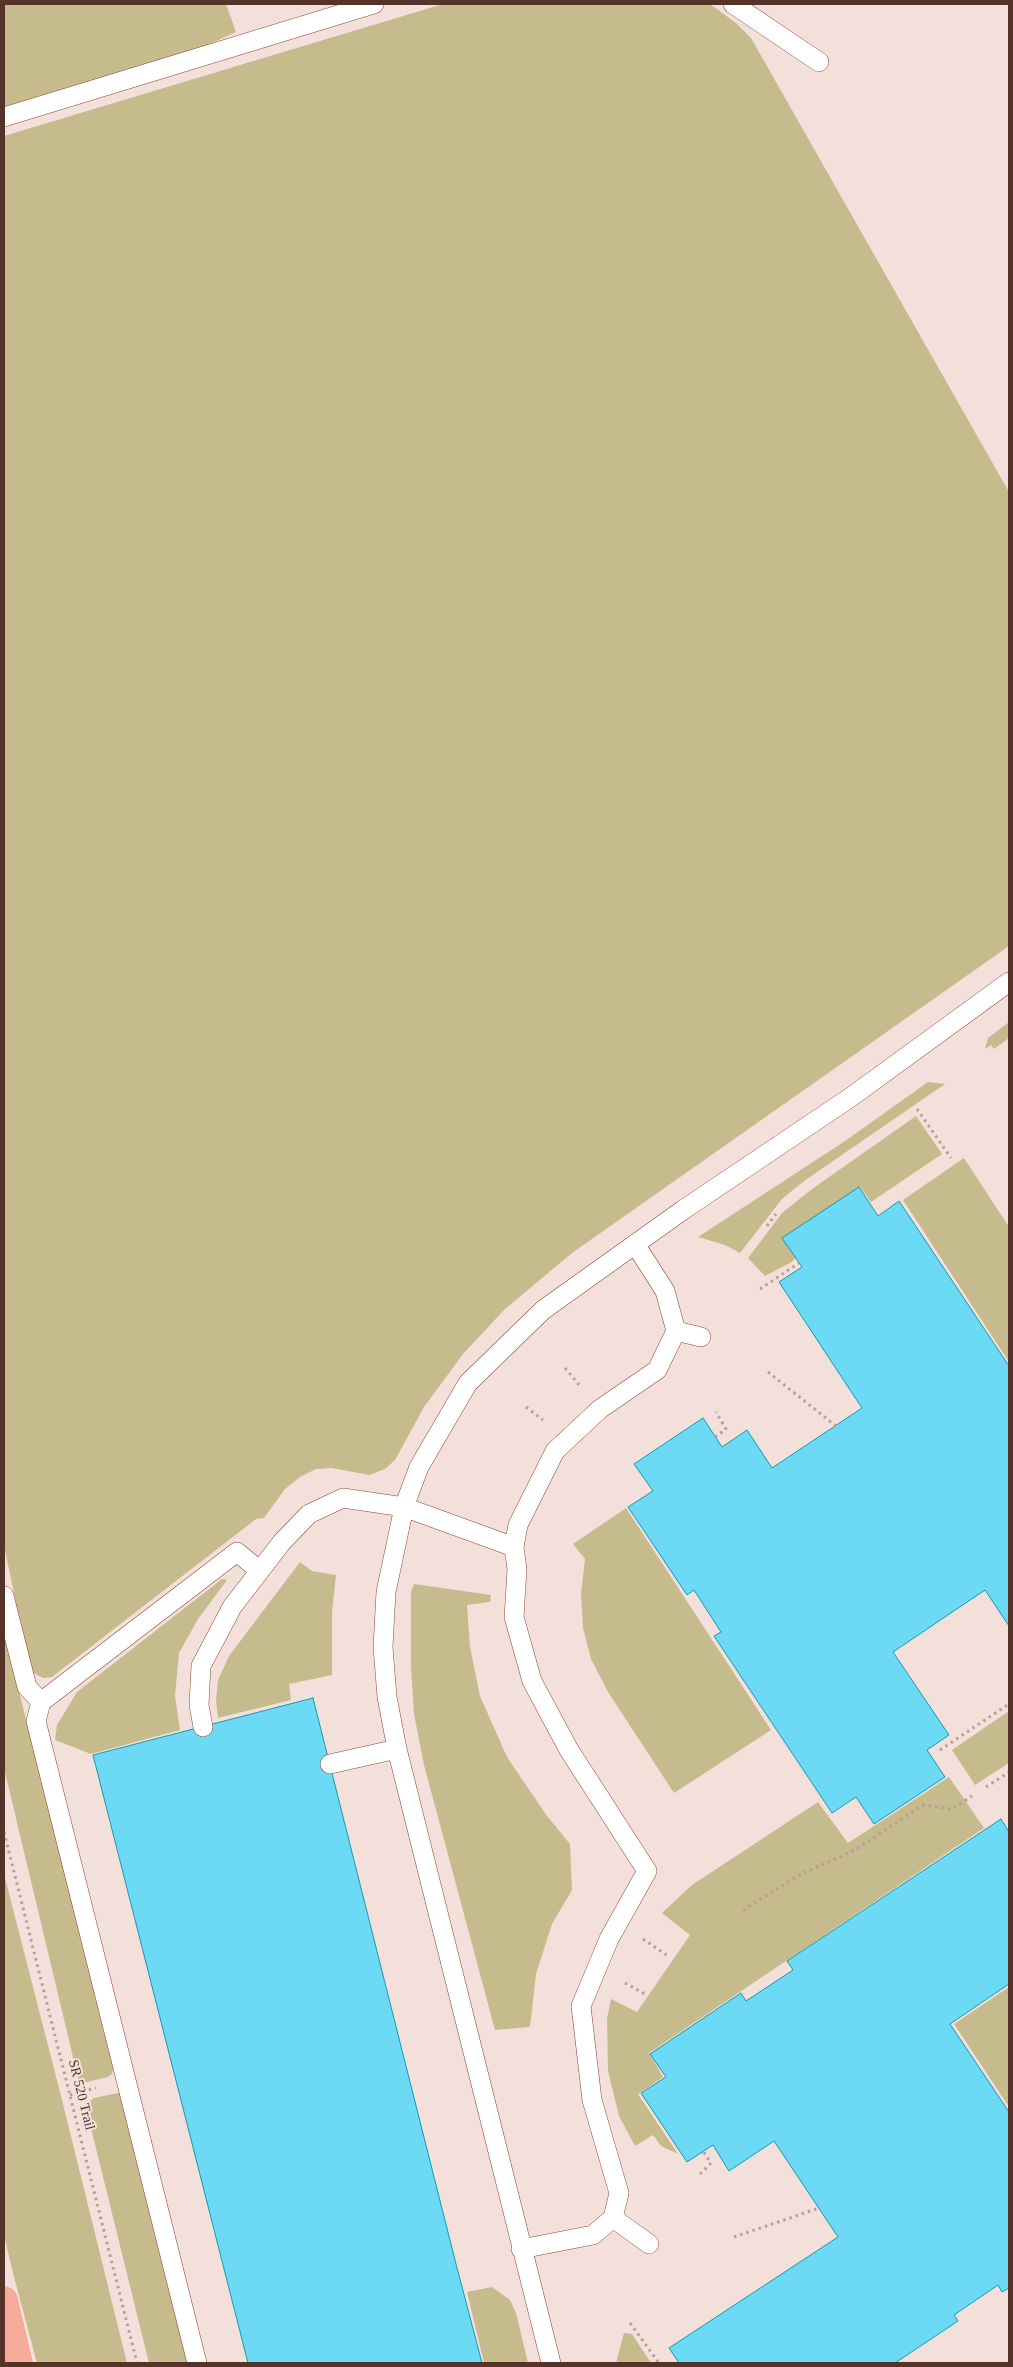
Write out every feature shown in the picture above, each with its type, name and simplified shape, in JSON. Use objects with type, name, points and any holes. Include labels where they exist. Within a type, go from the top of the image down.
[{"type":"highway","points":[[4,2300],[19,2363]]},
{"type":"lane","points":[[4,118],[374,4]]},
{"type":"lane","points":[[733,4],[820,62]]},
{"type":"lane","points":[[551,2363],[396,1749],[387,1697],[383,1647],[386,1592],[404,1507],[419,1466],[468,1383],[543,1310],[635,1244],[851,1097],[1009,982]]},
{"type":"lane","points":[[521,2250],[593,2234],[613,2218],[619,2193],[592,2100],[581,2006],[608,1940],[647,1871],[569,1750],[532,1681],[514,1617],[517,1569],[514,1548],[518,1525],[556,1451],[600,1409],[657,1370],[676,1331],[666,1291],[635,1244]]},
{"type":"lane","points":[[676,1331],[701,1337]]},
{"type":"lane","points":[[203,1727],[199,1705],[201,1666],[232,1607],[282,1542],[310,1514],[342,1498],[404,1507],[514,1548]]},
{"type":"lane","points":[[197,2363],[36,1721],[41,1702],[237,1552],[260,1571]]},
{"type":"lane","points":[[4,1596],[27,1687],[41,1702]]},
{"type":"lane","points":[[330,1764],[396,1749]]},
{"type":"lane","points":[[613,2218],[649,2244]]},
{"type":"path","points":[[917,1109],[951,1158]]},
{"type":"path","points":[[767,1226],[776,1214]]},
{"type":"path","points":[[760,1289],[799,1263]]},
{"type":"path","points":[[565,1368],[582,1389]]},
{"type":"path","points":[[768,1372],[836,1426]]},
{"type":"path","points":[[715,1436],[726,1429],[716,1412]]},
{"type":"path","points":[[940,1750],[1009,1704]]},
{"type":"path","points":[[986,1787],[1009,1772]]},
{"type":"path","points":[[743,1910],[801,1874],[855,1850],[923,1805],[952,1809],[972,1796]]},
{"type":"path","name":"SR 520 Trail","points":[[4,1832],[137,2363]]},
{"type":"path","points":[[642,1938],[668,1956]]},
{"type":"path","points":[[620,1980],[645,1994]]},
{"type":"path","points":[[700,2174],[711,2163],[703,2151]]},
{"type":"path","points":[[734,2237],[819,2208]]},
{"type":"path","points":[[630,2323],[659,2363]]},
{"type":"shaded area","points":[[4,4],[226,4],[236,32],[203,47],[4,107]]},
{"type":"shaded area","points":[[443,4],[710,4],[736,23],[751,38],[1009,492],[1009,946],[572,1253],[505,1309],[463,1354],[424,1407],[395,1460],[385,1469],[369,1475],[332,1468],[316,1469],[300,1477],[285,1489],[264,1518],[256,1519],[52,1677],[43,1678],[32,1672],[28,1661],[4,1545],[4,136]]},
{"type":"shaded area","points":[[1009,1022],[1009,1038],[994,1049],[991,1045],[985,1049],[988,1038]]},
{"type":"shaded area","points":[[928,1082],[945,1084],[804,1181],[782,1199],[740,1253],[725,1245],[698,1237],[845,1141]]},
{"type":"shaded area","points":[[916,1116],[942,1154],[871,1202],[860,1187],[783,1239],[796,1258],[765,1276],[748,1258],[782,1213],[812,1189]]},
{"type":"shaded area","points":[[964,1158],[1009,1227],[1009,1362],[903,1200]]},
{"type":"shaded area","points":[[626,1508],[771,1730],[674,1793],[608,1692],[591,1659],[583,1628],[581,1594],[585,1559],[573,1544]]},
{"type":"shaded area","points":[[300,1562],[312,1571],[336,1575],[332,1612],[332,1675],[289,1684],[291,1700],[218,1718],[216,1701],[218,1680],[229,1656]]},
{"type":"shaded area","points":[[222,1579],[227,1580],[198,1619],[179,1653],[175,1696],[180,1730],[91,1754],[55,1740],[57,1725],[77,1692]]},
{"type":"shaded area","points":[[414,1584],[491,1595],[490,1602],[467,1605],[470,1647],[480,1696],[507,1757],[547,1816],[570,1844],[572,1890],[552,1924],[536,1974],[530,2027],[495,2030],[424,1765],[414,1714],[411,1667],[411,1592]]},
{"type":"shaded area","points":[[4,1631],[113,2068],[112,2074],[108,2077],[87,2082],[82,2082],[78,2078],[4,1768]]},
{"type":"shaded area","points":[[1009,1711],[1009,1763],[975,1785],[952,1750]]},
{"type":"shaded area","points":[[949,1777],[984,1828],[649,2053],[663,2077],[638,2094],[678,2154],[661,2146],[653,2135],[635,2146],[619,2116],[608,2071],[607,2019],[611,1999],[637,2012],[690,1935],[662,1913],[692,1885],[818,1802],[848,1843]]},
{"type":"shaded area","points":[[4,1874],[127,2363],[37,2363],[14,2277],[4,2235]]},
{"type":"shaded area","points":[[1009,1987],[1009,2107],[954,2024]]},
{"type":"shaded area","points":[[118,2093],[122,2095],[190,2363],[149,2363],[86,2108],[94,2098]]},
{"type":"shaded area","points":[[492,2287],[510,2300],[516,2313],[528,2363],[484,2363],[467,2292]]},
{"type":"shaded area","points":[[624,2333],[632,2334],[651,2363],[616,2363]]},
{"type":"building","points":[[859,1187],[878,1216],[899,1201],[1009,1366],[1009,1626],[985,1590],[893,1652],[949,1735],[927,1750],[945,1777],[874,1824],[856,1797],[832,1813],[714,1636],[721,1632],[694,1590],[687,1595],[628,1507],[653,1491],[634,1464],[703,1418],[722,1447],[747,1430],[772,1468],[862,1408],[779,1282],[802,1267],[782,1238]]},
{"type":"building","points":[[313,1698],[482,2363],[248,2363],[93,1755]]},
{"type":"building","points":[[1001,1819],[1009,1832],[1009,1984],[950,2024],[1009,2112],[1009,2288],[1002,2292],[998,2285],[954,2315],[958,2321],[895,2363],[679,2363],[669,2348],[838,2237],[774,2141],[729,2171],[713,2145],[687,2162],[641,2093],[666,2077],[650,2054],[741,1993],[746,2001],[793,1970],[787,1961]]}]
